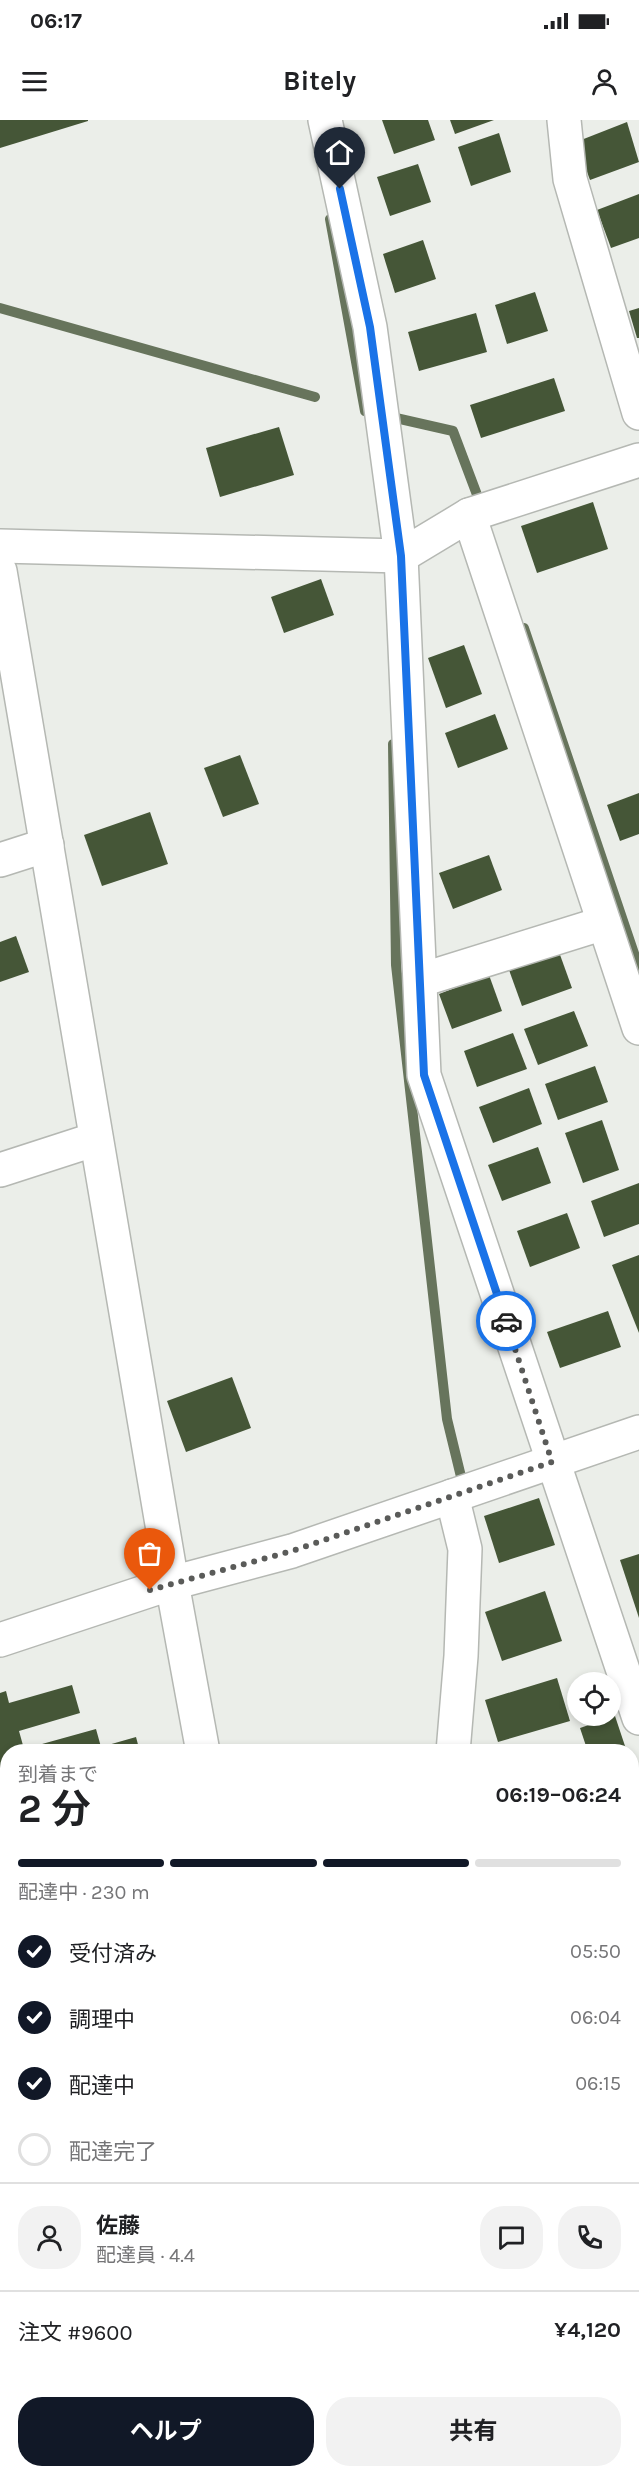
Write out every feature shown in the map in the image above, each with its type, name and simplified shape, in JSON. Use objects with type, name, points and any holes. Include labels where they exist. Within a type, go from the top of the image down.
[{"type":"street","points":[[325,120],[370,327],[401,556],[424,1075],[552,1462],[632,1671],[639,1718]]},
{"type":"street","points":[[564,120],[570,179],[639,413]]},
{"type":"street","points":[[0,546],[401,556],[469,515],[639,460]]},
{"type":"street","points":[[469,515],[639,1028]]},
{"type":"street","points":[[0,571],[201,1744]]},
{"type":"street","points":[[0,860],[46,845]]},
{"type":"street","points":[[421,980],[604,923]]},
{"type":"street","points":[[0,1170],[96,1139]]},
{"type":"street","points":[[0,1640],[172,1583],[292,1551],[639,1431]]},
{"type":"street","points":[[452,1496],[465,1549],[461,1656],[454,1744]]},
{"type":"building","points":[[0,120],[88,120],[88,121],[0,148]]},
{"type":"building","points":[[382,120],[428,120],[435,140],[394,154]]},
{"type":"building","points":[[450,120],[494,120],[455,134]]},
{"type":"building","points":[[627,122],[639,162],[590,180],[576,142]]},
{"type":"building","points":[[499,133],[511,172],[471,186],[458,147]]},
{"type":"building","points":[[418,164],[431,202],[390,216],[377,177]]},
{"type":"building","points":[[639,194],[639,238],[611,248],[597,210]]},
{"type":"building","points":[[423,240],[436,279],[395,293],[383,254]]},
{"type":"building","points":[[535,292],[548,331],[507,344],[495,305]]},
{"type":"building","points":[[639,308],[639,338],[637,338],[629,311]]},
{"type":"building","points":[[476,313],[487,352],[419,371],[408,332]]},
{"type":"building","points":[[554,378],[565,411],[481,438],[470,405]]},
{"type":"building","points":[[279,427],[294,475],[220,497],[206,448]]},
{"type":"building","points":[[593,502],[608,549],[537,573],[521,526]]},
{"type":"building","points":[[321,579],[334,615],[284,633],[271,597]]},
{"type":"building","points":[[464,645],[482,694],[446,708],[428,658]]},
{"type":"building","points":[[495,714],[508,749],[458,768],[445,733]]},
{"type":"building","points":[[240,755],[259,804],[223,817],[204,768]]},
{"type":"building","points":[[639,793],[639,834],[620,841],[607,805]]},
{"type":"building","points":[[150,812],[168,864],[102,886],[84,835]]},
{"type":"building","points":[[489,855],[502,890],[453,909],[439,873]]},
{"type":"building","points":[[16,936],[29,972],[0,982],[0,942]]},
{"type":"building","points":[[559,952],[572,988],[522,1006],[509,970]]},
{"type":"building","points":[[489,975],[502,1011],[452,1029],[439,994]]},
{"type":"building","points":[[574,1011],[588,1046],[538,1065],[524,1029]]},
{"type":"building","points":[[513,1033],[527,1069],[477,1087],[464,1051]]},
{"type":"building","points":[[595,1066],[608,1102],[558,1120],[545,1084]]},
{"type":"building","points":[[529,1088],[542,1124],[493,1143],[479,1107]]},
{"type":"building","points":[[602,1120],[619,1170],[583,1183],[565,1133]]},
{"type":"building","points":[[538,1147],[551,1183],[502,1201],[488,1165]]},
{"type":"building","points":[[639,1183],[639,1224],[604,1237],[591,1201]]},
{"type":"building","points":[[567,1213],[580,1248],[530,1267],[517,1231]]},
{"type":"building","points":[[639,1255],[639,1333],[612,1265]]},
{"type":"building","points":[[608,1311],[621,1347],[560,1368],[547,1332]]},
{"type":"building","points":[[232,1377],[251,1428],[186,1452],[167,1401]]},
{"type":"building","points":[[539,1498],[555,1545],[499,1563],[484,1516]]},
{"type":"building","points":[[639,1554],[639,1618],[620,1560]]},
{"type":"building","points":[[545,1591],[562,1641],[502,1661],[485,1612]]},
{"type":"building","points":[[557,1678],[567,1711],[567,1722],[498,1742],[485,1700]]},
{"type":"building","points":[[72,1685],[80,1713],[19,1731],[23,1744],[0,1744],[0,1693],[6,1691],[9,1703]]},
{"type":"building","points":[[618,1726],[624,1744],[585,1744],[580,1728]]},
{"type":"building","points":[[96,1729],[100,1744],[42,1744]]},
{"type":"building","points":[[136,1737],[138,1744],[112,1744]]},
{"type":"waterway","points":[[330,219],[365,411],[453,431],[482,508]]},
{"type":"waterway","points":[[0,308],[315,397]]},
{"type":"waterway","points":[[524,628],[639,968]]},
{"type":"waterway","points":[[393,744],[396,965],[447,1419],[464,1489]]},
{"type":"way so far","points":[[150,1590],[292,1551],[552,1462],[506,1321]]},
{"type":"route","points":[[340,189],[370,327],[401,556],[424,1075],[506,1321]]}]
